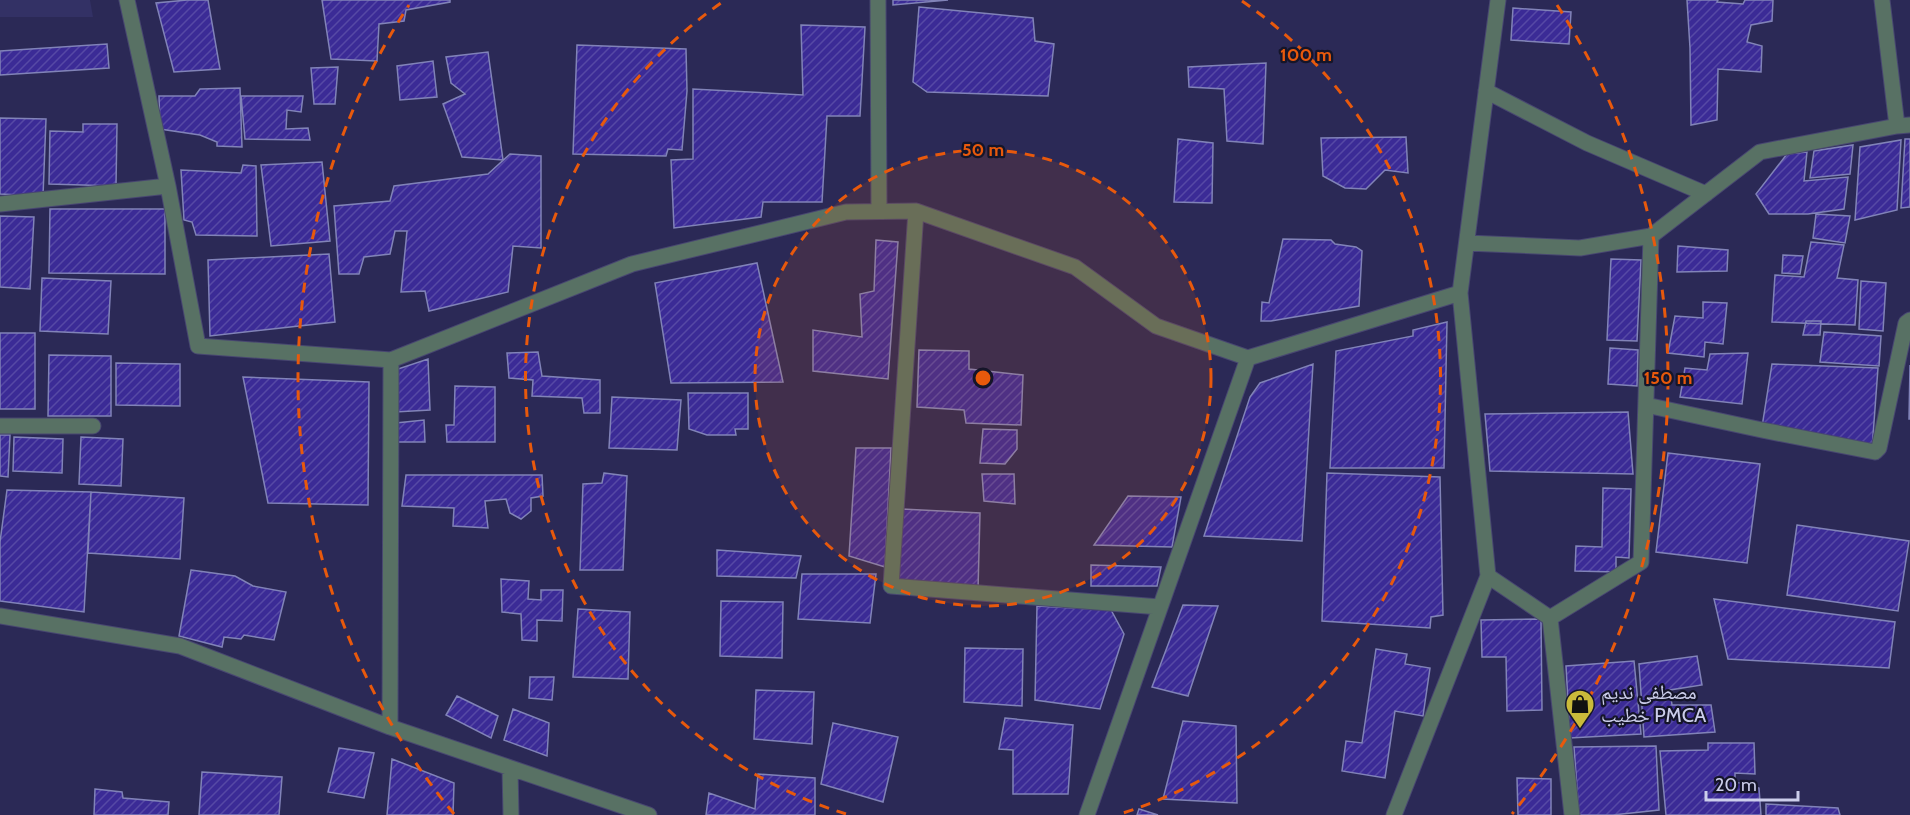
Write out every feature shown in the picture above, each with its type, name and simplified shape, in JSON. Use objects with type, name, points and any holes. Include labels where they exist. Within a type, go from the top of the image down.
[{"type":"street","points":[[127,0],[168,186],[198,346],[391,360],[632,264],[846,212],[916,211],[1074,267],[1156,326],[1248,358],[1460,293]]},
{"type":"street","points":[[879,0],[879,211]]},
{"type":"street","points":[[1394,815],[1488,576],[1460,293],[1497,0]]},
{"type":"street","points":[[1467,243],[1580,248],[1650,236],[1760,152],[1903,125],[1882,0]]},
{"type":"street","points":[[1486,91],[1587,143],[1706,194]]},
{"type":"street","points":[[0,204],[168,186]]},
{"type":"street","points":[[916,211],[891,586],[1160,607]]},
{"type":"street","points":[[1550,618],[1641,562],[1650,236]]},
{"type":"street","points":[[1646,405],[1875,452],[1879,448],[1906,323],[1910,320]]},
{"type":"street","points":[[1087,815],[1248,358]]},
{"type":"street","points":[[390,727],[391,360]]},
{"type":"street","points":[[0,426],[93,426]]},
{"type":"street","points":[[1488,576],[1550,618],[1572,815]]},
{"type":"street","points":[[0,616],[180,646],[390,727],[649,815]]},
{"type":"street","points":[[510,768],[511,815]]},
{"type":"shaded area","points":[[0,0],[90,0],[93,17],[0,17]]},
{"type":"building","points":[[208,0],[220,69],[174,72],[156,3]]},
{"type":"building","points":[[322,0],[450,0],[450,2],[406,10],[404,21],[379,24],[377,61],[331,59]]},
{"type":"building","points":[[893,0],[948,0],[893,5]]},
{"type":"building","points":[[1687,0],[1718,0],[1717,2],[1743,4],[1745,0],[1773,0],[1772,21],[1751,25],[1747,42],[1762,46],[1761,72],[1718,69],[1717,120],[1691,125],[1690,48]]},
{"type":"building","points":[[919,7],[1033,18],[1035,41],[1054,44],[1048,96],[927,92],[913,82]]},
{"type":"building","points":[[1513,8],[1571,12],[1569,44],[1511,40]]},
{"type":"building","points":[[801,25],[865,27],[860,116],[827,116],[822,202],[763,202],[761,217],[674,228],[671,160],[693,159],[693,89],[803,95]]},
{"type":"building","points":[[107,44],[109,68],[0,75],[0,51]]},
{"type":"building","points":[[577,45],[686,49],[687,91],[682,150],[668,149],[666,156],[573,154]]},
{"type":"building","points":[[488,52],[503,160],[462,157],[443,104],[465,94],[451,83],[446,57]]},
{"type":"building","points":[[433,61],[437,97],[400,100],[397,66]]},
{"type":"building","points":[[1266,63],[1263,144],[1227,141],[1224,89],[1189,87],[1188,67]]},
{"type":"building","points":[[338,67],[335,104],[314,104],[311,68]]},
{"type":"building","points":[[240,88],[242,147],[217,146],[217,142],[200,135],[160,129],[159,96],[195,96],[200,89]]},
{"type":"building","points":[[241,96],[303,96],[301,112],[287,110],[286,129],[308,128],[310,140],[245,139]]},
{"type":"building","points":[[0,118],[46,119],[43,196],[0,194]]},
{"type":"building","points":[[83,124],[117,124],[116,186],[49,184],[50,131],[83,132]]},
{"type":"building","points":[[1406,137],[1408,173],[1385,170],[1366,189],[1345,188],[1323,176],[1321,138]]},
{"type":"building","points":[[1178,139],[1213,143],[1212,203],[1174,202]]},
{"type":"building","points":[[1905,139],[1910,139],[1910,207],[1901,208]]},
{"type":"building","points":[[1901,140],[1897,210],[1855,220],[1860,147]]},
{"type":"building","points":[[1853,145],[1850,174],[1810,178],[1814,151]]},
{"type":"building","points":[[1807,152],[1804,181],[1848,177],[1844,209],[1808,214],[1769,214],[1756,194],[1787,154]]},
{"type":"building","points":[[510,154],[541,156],[541,248],[513,246],[508,292],[429,311],[425,291],[401,292],[407,231],[395,231],[390,254],[364,257],[359,274],[339,274],[334,206],[390,201],[394,186],[488,174]]},
{"type":"building","points":[[322,162],[330,241],[271,246],[261,165]]},
{"type":"building","points":[[243,165],[256,166],[257,236],[196,235],[192,222],[184,220],[181,170],[241,173]]},
{"type":"building","points":[[50,209],[165,209],[165,274],[49,273]]},
{"type":"building","points":[[1816,214],[1850,216],[1845,243],[1813,238]]},
{"type":"building","points":[[0,216],[34,217],[30,289],[0,287]]},
{"type":"building","points":[[1283,239],[1331,240],[1335,244],[1356,247],[1362,251],[1359,306],[1261,321],[1262,302],[1269,303]]},
{"type":"building","points":[[876,240],[898,242],[888,379],[813,371],[813,330],[862,337],[860,294],[874,291]]},
{"type":"building","points":[[1811,242],[1844,245],[1837,278],[1858,280],[1855,325],[1772,322],[1775,275],[1804,277]]},
{"type":"building","points":[[1678,246],[1728,250],[1727,271],[1677,272]]},
{"type":"building","points":[[329,254],[335,322],[210,336],[208,260]]},
{"type":"building","points":[[1783,255],[1803,256],[1800,274],[1782,273]]},
{"type":"building","points":[[1611,259],[1641,260],[1637,341],[1607,340]]},
{"type":"building","points":[[757,263],[783,382],[671,383],[655,283]]},
{"type":"building","points":[[42,278],[111,281],[108,334],[40,331]]},
{"type":"building","points":[[1861,281],[1886,283],[1883,331],[1859,329]]},
{"type":"building","points":[[1703,302],[1727,303],[1723,344],[1705,342],[1704,357],[1668,353],[1675,316],[1703,318]]},
{"type":"building","points":[[1806,321],[1821,321],[1820,335],[1803,335]]},
{"type":"building","points":[[1447,322],[1444,468],[1330,468],[1336,351],[1413,336],[1413,330]]},
{"type":"building","points":[[1824,332],[1881,336],[1879,366],[1820,362]]},
{"type":"building","points":[[0,333],[35,333],[35,409],[0,409]]},
{"type":"building","points":[[1610,348],[1638,350],[1637,386],[1608,384]]},
{"type":"building","points":[[919,350],[969,351],[969,369],[1023,375],[1021,425],[966,423],[964,410],[917,407]]},
{"type":"building","points":[[538,352],[542,376],[600,380],[600,413],[584,413],[582,398],[532,396],[533,380],[509,378],[507,353]]},
{"type":"building","points":[[1748,353],[1742,404],[1680,397],[1685,368],[1707,370],[1710,354]]},
{"type":"building","points":[[49,355],[111,356],[111,416],[48,416]]},
{"type":"building","points":[[428,359],[430,410],[395,412],[395,370]]},
{"type":"building","points":[[116,363],[180,364],[180,406],[116,405]]},
{"type":"building","points":[[1313,364],[1302,541],[1204,536],[1250,397],[1260,383]]},
{"type":"building","points":[[1772,364],[1878,368],[1872,449],[1762,427]]},
{"type":"building","points":[[1910,365],[1910,419],[1909,419]]},
{"type":"building","points":[[243,377],[369,382],[368,505],[268,503]]},
{"type":"building","points":[[455,386],[495,387],[495,442],[447,442],[446,425],[454,425]]},
{"type":"building","points":[[688,393],[748,393],[748,429],[735,429],[736,435],[707,435],[689,429]]},
{"type":"building","points":[[612,397],[681,400],[677,450],[609,448]]},
{"type":"building","points":[[1628,412],[1633,474],[1490,471],[1485,414]]},
{"type":"building","points":[[424,420],[425,442],[396,442],[396,423]]},
{"type":"building","points":[[983,429],[1017,430],[1017,449],[1005,464],[980,463]]},
{"type":"building","points":[[0,435],[10,435],[8,477],[0,476]]},
{"type":"building","points":[[14,437],[63,439],[62,473],[13,471]]},
{"type":"building","points":[[81,437],[123,439],[121,486],[79,484]]},
{"type":"building","points":[[856,448],[891,448],[885,567],[849,556]]},
{"type":"building","points":[[1668,453],[1760,464],[1747,563],[1656,552]]},
{"type":"building","points":[[604,473],[627,476],[623,570],[580,570],[583,484],[602,483]]},
{"type":"building","points":[[1327,473],[1440,477],[1443,615],[1431,617],[1430,628],[1322,621]]},
{"type":"building","points":[[982,474],[1014,474],[1015,504],[984,501]]},
{"type":"building","points":[[406,475],[542,475],[543,496],[531,498],[531,511],[521,519],[510,513],[506,499],[485,501],[488,528],[453,526],[454,508],[402,506]]},
{"type":"building","points":[[1603,488],[1631,489],[1629,558],[1616,557],[1616,572],[1575,571],[1576,546],[1602,547]]},
{"type":"building","points":[[7,490],[91,492],[84,612],[0,601],[0,542]]},
{"type":"building","points":[[91,492],[184,498],[180,559],[88,553]]},
{"type":"building","points":[[1128,496],[1181,497],[1172,547],[1094,545]]},
{"type":"building","points":[[902,509],[980,513],[978,590],[896,582]]},
{"type":"building","points":[[1797,525],[1909,541],[1898,611],[1787,595]]},
{"type":"building","points":[[717,550],[801,556],[796,578],[717,576]]},
{"type":"building","points":[[1091,565],[1161,567],[1157,586],[1091,586]]},
{"type":"building","points":[[191,570],[235,576],[253,586],[286,592],[274,640],[244,635],[241,639],[224,637],[222,647],[179,636]]},
{"type":"building","points":[[802,574],[876,574],[870,623],[798,619]]},
{"type":"building","points":[[501,579],[529,581],[528,599],[541,600],[541,590],[563,590],[562,621],[537,620],[537,641],[522,640],[521,614],[502,612]]},
{"type":"building","points":[[1714,599],[1895,622],[1889,668],[1728,659]]},
{"type":"building","points":[[721,601],[783,602],[782,658],[720,656]]},
{"type":"building","points":[[1183,605],[1218,606],[1188,696],[1152,687]]},
{"type":"building","points":[[1037,606],[1111,610],[1124,634],[1100,709],[1035,700]]},
{"type":"building","points":[[578,609],[630,612],[628,679],[573,677]]},
{"type":"building","points":[[1541,619],[1542,710],[1507,711],[1506,657],[1482,657],[1481,620]]},
{"type":"building","points":[[965,648],[1023,649],[1022,706],[964,702]]},
{"type":"building","points":[[1376,649],[1407,654],[1405,664],[1430,668],[1423,716],[1395,711],[1385,778],[1342,771],[1346,741],[1362,743]]},
{"type":"building","points":[[1697,656],[1702,685],[1670,690],[1672,705],[1711,705],[1715,732],[1644,737],[1639,664]]},
{"type":"building","points":[[1634,661],[1641,734],[1570,738],[1566,666]]},
{"type":"building","points":[[530,677],[554,677],[552,700],[529,698]]},
{"type":"building","points":[[756,690],[814,692],[812,744],[754,739]]},
{"type":"building","points":[[457,696],[498,716],[491,738],[446,715]]},
{"type":"building","points":[[513,709],[549,723],[547,756],[504,740]]},
{"type":"building","points":[[1005,718],[1073,725],[1068,794],[1013,794],[1013,750],[999,749]]},
{"type":"building","points":[[1183,721],[1236,726],[1237,803],[1163,799]]},
{"type":"building","points":[[833,723],[898,737],[883,802],[821,784]]},
{"type":"building","points":[[1708,743],[1754,743],[1755,774],[1735,773],[1735,782],[1759,788],[1761,815],[1666,815],[1660,751],[1708,750]]},
{"type":"building","points":[[1656,746],[1659,810],[1613,815],[1579,815],[1574,747]]},
{"type":"building","points":[[339,748],[374,753],[364,798],[328,792]]},
{"type":"building","points":[[392,759],[454,783],[453,815],[387,815]]},
{"type":"building","points":[[202,772],[282,777],[279,815],[199,815]]},
{"type":"building","points":[[758,774],[815,778],[815,815],[706,815],[709,793],[755,809]]},
{"type":"building","points":[[1517,778],[1551,779],[1551,815],[1518,815]]},
{"type":"building","points":[[95,789],[122,792],[123,798],[169,802],[168,815],[94,815]]},
{"type":"building","points":[[1766,804],[1838,808],[1840,815],[1766,815]]},
{"type":"building","points":[[1139,809],[1158,815],[1137,815]]},
{"type":"place","name":"مصطفى نديم خطيب PMCA","points":[[1580,730]]}]
